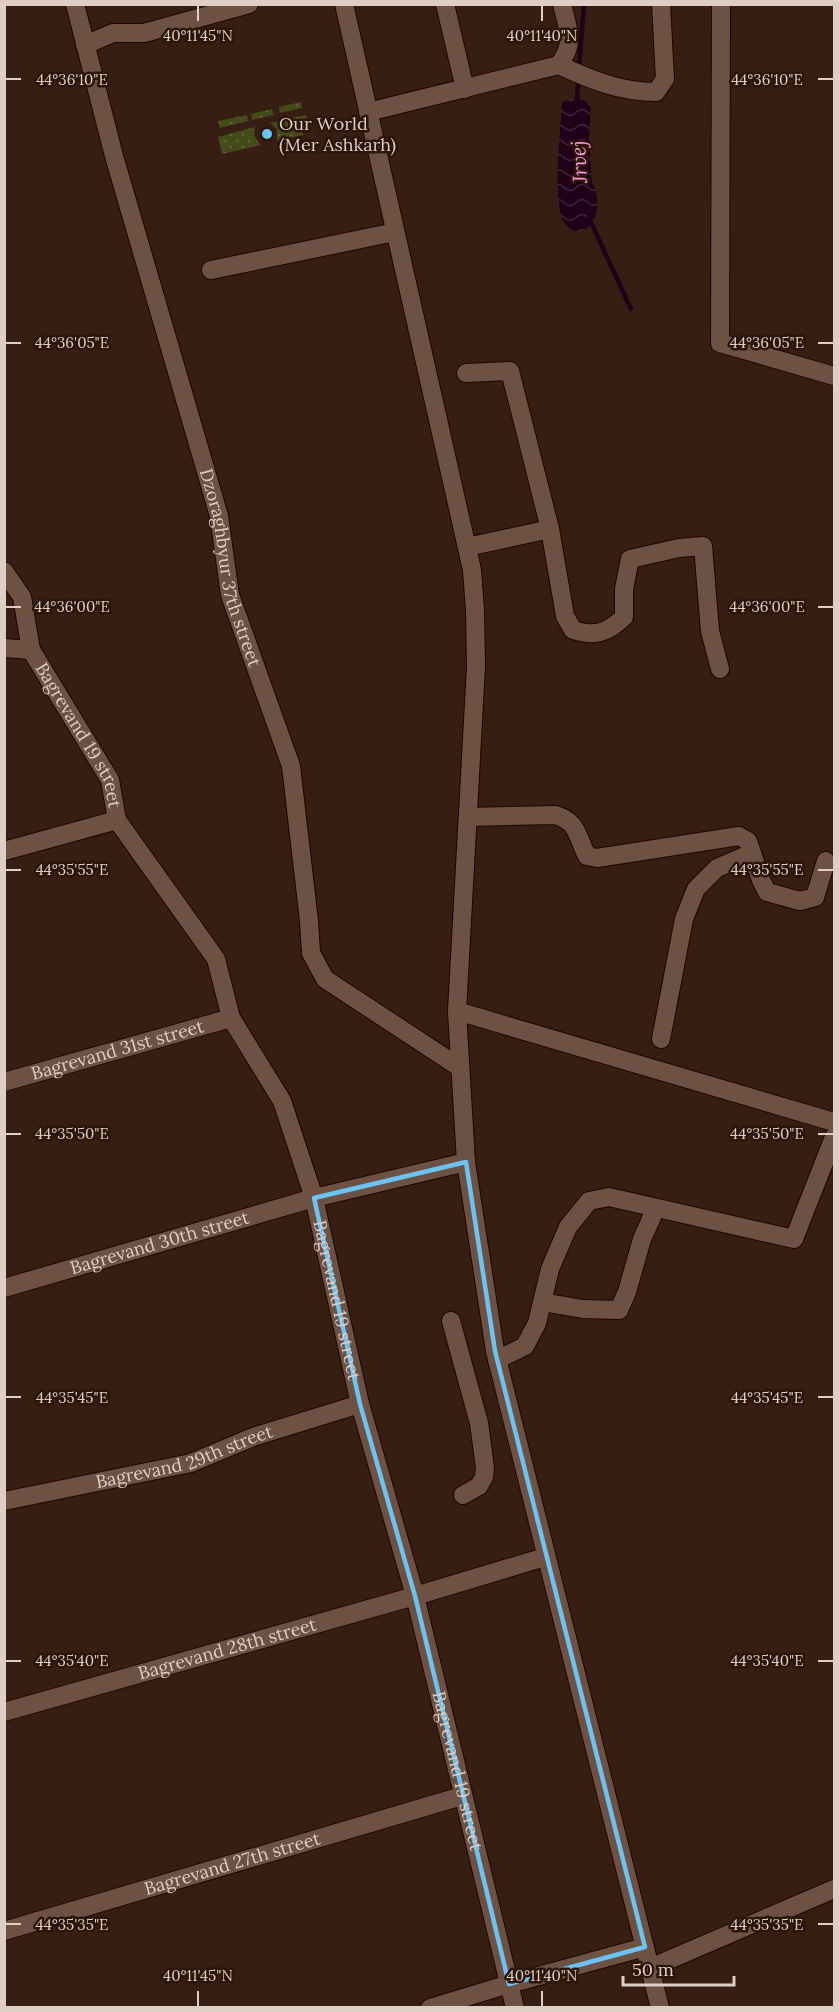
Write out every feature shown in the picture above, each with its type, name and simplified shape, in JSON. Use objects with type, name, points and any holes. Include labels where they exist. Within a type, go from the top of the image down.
[{"type":"street","name":"Dzoraghbyur 37th street","points":[[75,4],[114,156],[219,516],[230,595],[291,766],[311,953],[325,979],[459,1066]]},
{"type":"street","points":[[85,45],[113,33],[144,33],[249,4]]},
{"type":"street","points":[[344,4],[472,570],[476,667],[457,1011],[466,1162],[497,1360],[660,2007]]},
{"type":"street","points":[[445,4],[465,89]]},
{"type":"street","points":[[368,112],[559,65],[568,53],[570,37],[562,4]]},
{"type":"street","points":[[559,65],[582,76],[629,91],[656,92],[665,79],[661,4]]},
{"type":"street","points":[[721,4],[720,343],[834,376]]},
{"type":"street","points":[[212,270],[395,232]]},
{"type":"street","points":[[466,373],[510,371],[550,529],[565,616],[573,630],[587,635],[611,629],[624,617],[624,589],[630,559],[679,548],[703,546],[710,632],[720,669]]},
{"type":"street","points":[[467,547],[550,529]]},
{"type":"street","points":[[4,571],[22,597],[31,650],[4,648]]},
{"type":"street","name":"Bagrevand 19 street","points":[[31,650],[110,780],[117,820],[216,959],[231,1018],[282,1101],[314,1198],[360,1404],[415,1596],[515,2007]]},
{"type":"street","points":[[468,817],[555,815],[565,818],[573,825],[587,856],[597,858],[739,836],[748,841],[767,892],[800,901],[815,897],[826,861]]},
{"type":"street","points":[[4,851],[117,820]]},
{"type":"street","points":[[661,1039],[684,919],[696,889],[717,868],[752,853]]},
{"type":"street","points":[[457,1011],[834,1122]]},
{"type":"street","name":"Bagrevand 31st street","points":[[4,1082],[231,1018]]},
{"type":"street","points":[[497,1360],[525,1347],[537,1323],[549,1269],[568,1227],[589,1201],[609,1197],[795,1239],[834,1137]]},
{"type":"street","name":"Bagrevand 30th street","points":[[4,1288],[314,1198],[466,1162]]},
{"type":"street","points":[[542,1302],[583,1309],[619,1310],[627,1292],[642,1239],[656,1208]]},
{"type":"street","points":[[451,1321],[479,1423],[485,1468],[484,1477],[479,1486],[463,1495]]},
{"type":"street","name":"Bagrevand 29th street","points":[[4,1501],[191,1463],[253,1437],[360,1404]]},
{"type":"street","points":[[479,1423],[510,1414]]},
{"type":"street","name":"Bagrevand 28th street","points":[[4,1712],[545,1557]]},
{"type":"street","name":"Bagrevand 27th street","points":[[4,1931],[462,1796]]},
{"type":"street","points":[[650,1968],[834,1889]]},
{"type":"street","points":[[430,2007],[645,1947]]},
{"type":"highlighted area","points":[[466,1162],[495,1351],[645,1947],[509,1984],[415,1596],[360,1404],[314,1198]]},
{"type":"green space","points":[[301,102],[302,108],[280,113],[279,107]]},
{"type":"green space","points":[[272,109],[274,115],[252,120],[251,114]]},
{"type":"green space","points":[[247,115],[248,121],[220,128],[218,121]]},
{"type":"green space","points":[[306,115],[307,119],[300,121],[303,135],[277,141],[277,129],[270,123]]},
{"type":"green space","points":[[255,127],[254,136],[261,145],[222,154],[218,137]]},
{"type":"water","points":[[584,100],[591,108],[589,140],[592,182],[597,206],[592,223],[580,231],[570,229],[566,225],[561,215],[559,201],[558,166],[562,102]]},
{"type":"waterway","name":"Jrvej","points":[[579,68],[584,4]]},
{"type":"waterway","name":"Jrvej","points":[[577,106],[578,79]]},
{"type":"waterway","name":"Jrvej","points":[[589,218],[631,309]]},
{"type":"place","name":"Our World (Mer Ashkarh)","points":[[267,134]]}]
